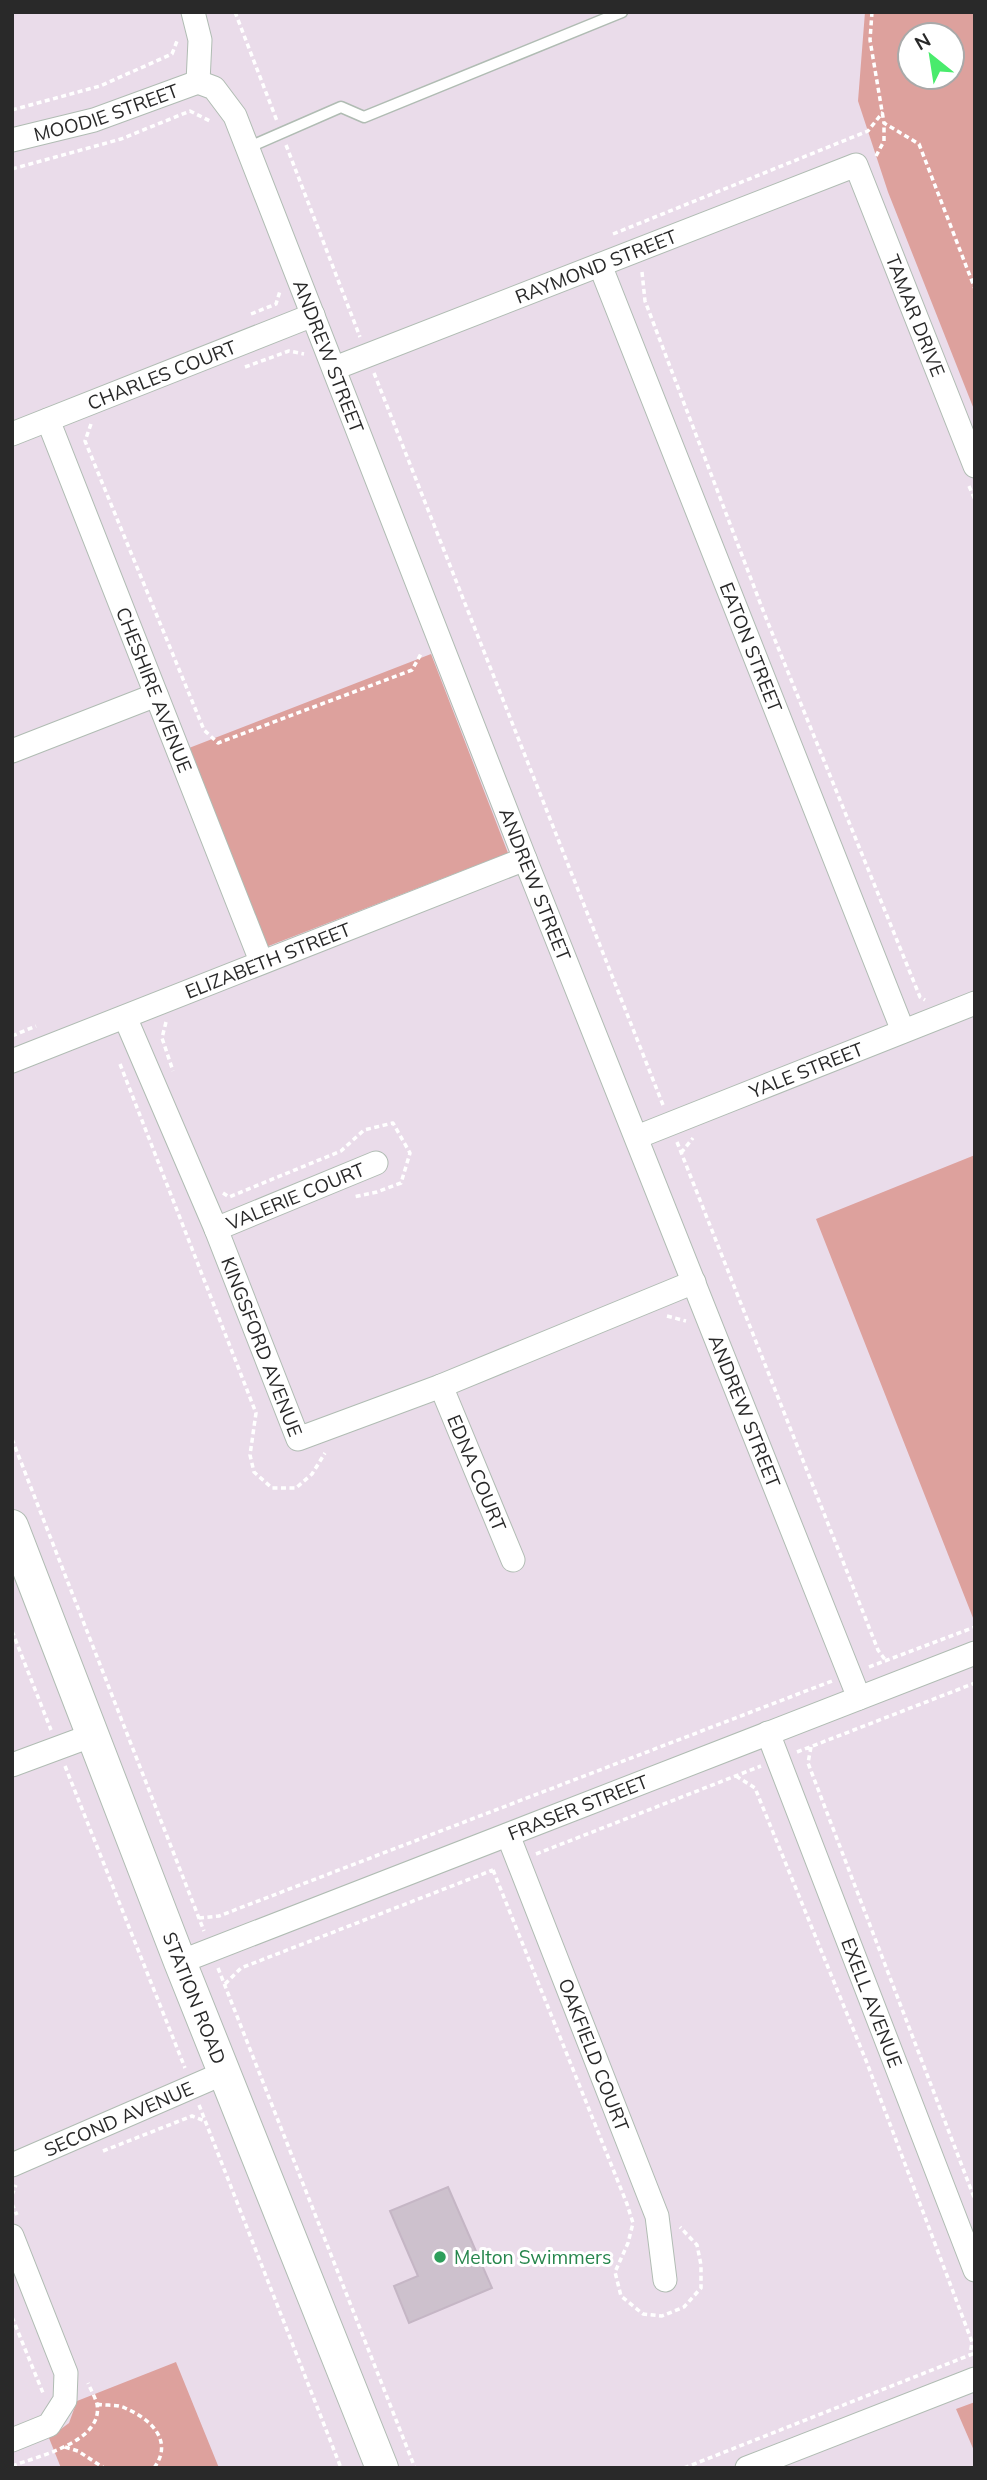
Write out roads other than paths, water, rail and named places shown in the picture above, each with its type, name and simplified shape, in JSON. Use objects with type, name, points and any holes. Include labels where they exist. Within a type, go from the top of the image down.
[{"type":"street","points":[[197,14],[200,40],[198,82]]},
{"type":"street","name":"MOODIE STREET","points":[[12,140],[94,120],[198,82]]},
{"type":"street","name":"ANDREW STREET","points":[[198,82],[214,88],[235,116],[525,859],[637,1137],[684,1286],[850,1674],[848,1702]]},
{"type":"street","name":"RAYMOND STREET","points":[[335,368],[376,362],[600,265],[856,165]]},
{"type":"street","name":"TAMAR DRIVE","points":[[856,165],[970,470]]},
{"type":"street","name":"EATON STREET","points":[[600,265],[903,1031]]},
{"type":"street","name":"CHARLES COURT","points":[[12,434],[313,315]]},
{"type":"street","name":"CHESHIRE AVENUE","points":[[48,420],[261,961]]},
{"type":"street","points":[[12,751],[156,695]]},
{"type":"street","name":"ELIZABETH STREET","points":[[12,1061],[129,1026],[261,961],[525,859]]},
{"type":"street","name":"YALE STREET","points":[[637,1137],[975,1003]]},
{"type":"street","name":"KINGSFORD AVENUE","points":[[129,1026],[216,1229],[298,1439],[441,1387],[684,1286]]},
{"type":"street","name":"VALERIE COURT","points":[[216,1229],[376,1163]]},
{"type":"street","name":"EDNA COURT","points":[[441,1387],[513,1560]]},
{"type":"street","name":"STATION ROAD","points":[[12,1525],[180,1962],[382,2468]]},
{"type":"street","name":"FRASER STREET","points":[[180,1962],[975,1653]]},
{"type":"street","name":"EXELL AVENUE","points":[[768,1733],[975,2270]]},
{"type":"street","points":[[12,1765],[93,1735]]},
{"type":"street","name":"OAKFIELD COURT","points":[[508,1835],[657,2216],[665,2280]]},
{"type":"street","name":"SECOND AVENUE","points":[[12,2165],[224,2073]]},
{"type":"street","points":[[12,2236],[66,2373],[65,2400],[49,2425],[12,2440]]},
{"type":"street","points":[[747,2468],[975,2379]]},
{"type":"lane","points":[[247,148],[341,107],[364,117],[622,12]]},
{"type":"place","name":"Melton Swimmers","points":[[440,2257]]}]
